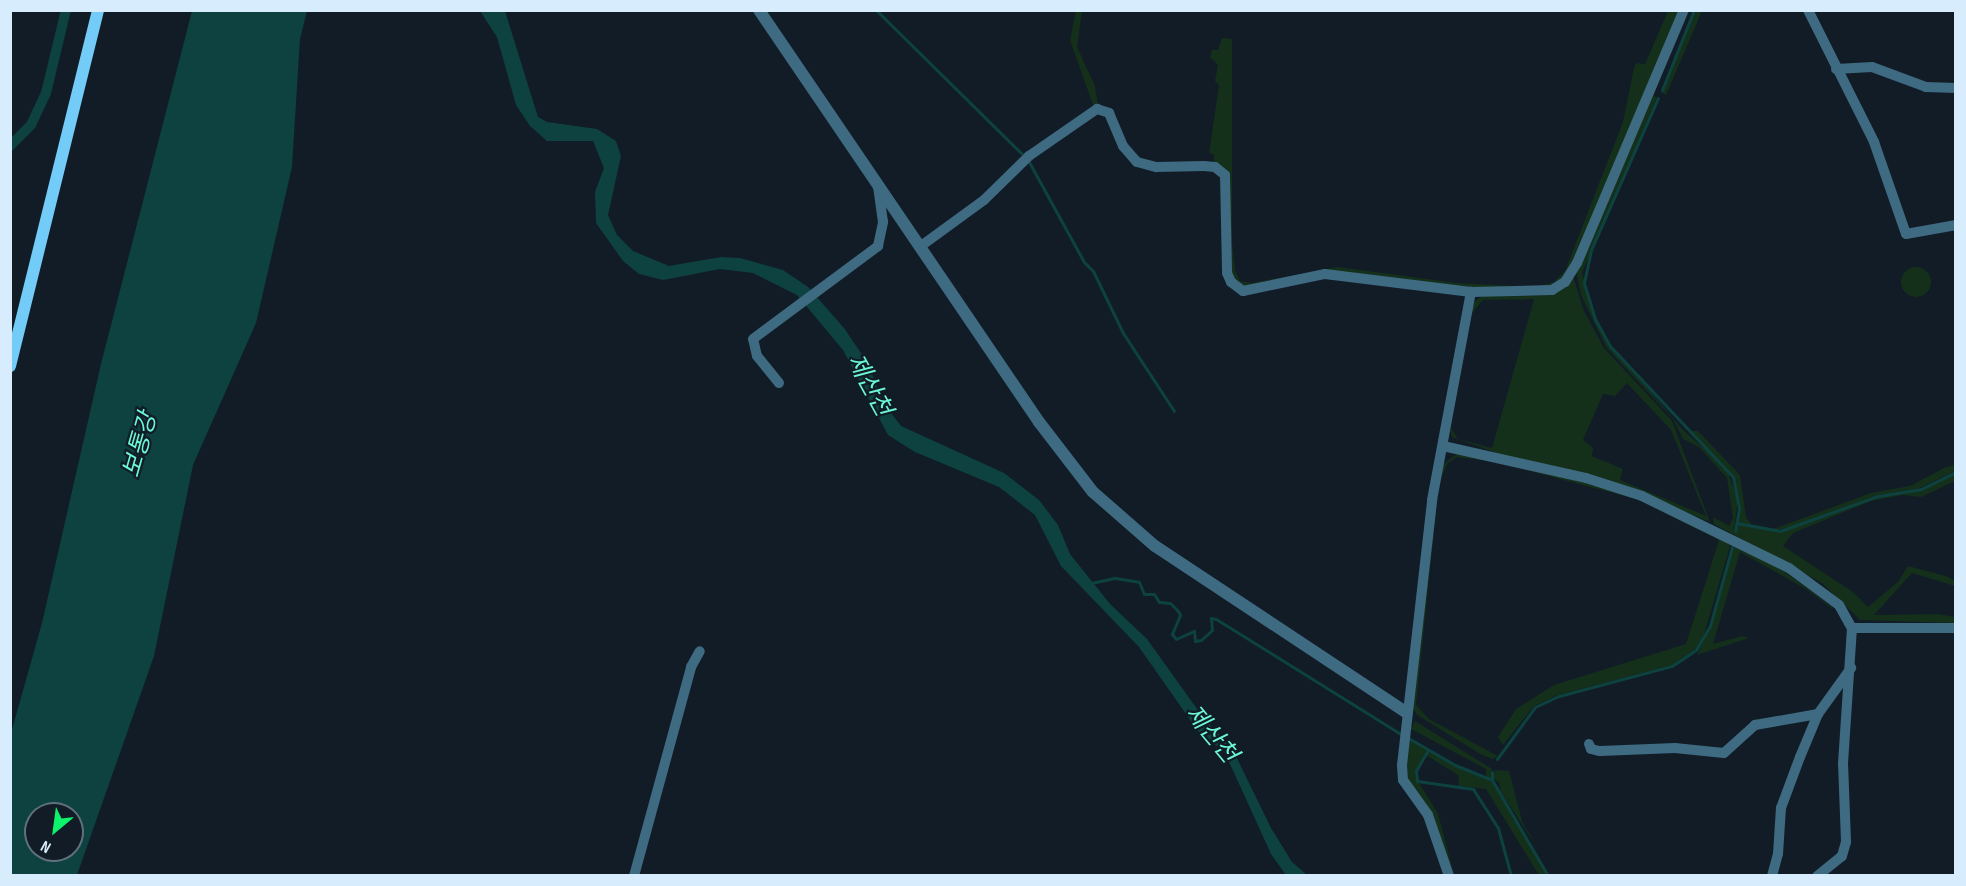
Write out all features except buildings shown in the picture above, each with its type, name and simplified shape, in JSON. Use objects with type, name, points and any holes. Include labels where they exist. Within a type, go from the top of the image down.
[{"type":"main road","points":[[10,366],[98,10]]},
{"type":"street","points":[[759,10],[876,178],[1039,422],[1093,492],[1155,546],[1406,712]]},
{"type":"street","points":[[921,246],[984,200],[1029,156],[1097,109],[1109,114],[1123,146],[1137,162],[1156,167],[1204,165],[1215,167],[1225,175],[1227,273],[1237,288],[1250,291],[1340,275],[1471,292],[1539,293],[1565,282],[1577,263],[1684,10]]},
{"type":"street","points":[[1808,10],[1874,142],[1906,234],[1956,225]]},
{"type":"street","points":[[1836,69],[1872,67],[1926,87],[1956,88]]},
{"type":"street","points":[[779,383],[757,356],[753,339],[878,246],[884,222],[876,178]]},
{"type":"street","points":[[1449,876],[1428,815],[1403,780],[1406,712],[1432,500],[1471,292]]},
{"type":"street","points":[[1443,446],[1611,485],[1680,512],[1789,568],[1839,605],[1852,628],[1843,763],[1846,842],[1842,856],[1817,876]]},
{"type":"street","points":[[1852,628],[1956,628]]},
{"type":"street","points":[[634,876],[691,667],[700,651]]},
{"type":"street","points":[[1772,876],[1778,854],[1781,808],[1818,714],[1851,668]]},
{"type":"street","points":[[1589,744],[1591,749],[1600,751],[1675,748],[1724,753],[1755,725],[1818,714]]},
{"type":"shaded area","points":[[1076,11],[1082,11],[1077,47],[1095,86],[1098,105],[1093,105],[1070,40]]},
{"type":"shaded area","points":[[1668,11],[1679,11],[1573,264],[1558,285],[1537,291],[1471,289],[1338,272],[1250,288],[1238,287],[1231,279],[1226,252],[1225,174],[1214,165],[1214,155],[1209,153],[1219,85],[1215,81],[1218,65],[1210,57],[1212,50],[1218,50],[1222,38],[1232,39],[1232,242],[1235,271],[1240,281],[1252,283],[1338,267],[1456,283],[1535,287],[1554,282],[1565,271],[1623,122],[1634,68],[1636,63],[1645,64]]},
{"type":"shaded area","points":[[1696,11],[1702,11],[1666,95],[1662,93]]},
{"type":"shaded area","points":[[1652,93],[1657,98],[1582,273],[1602,334],[1682,429],[1726,468],[1738,499],[1734,531],[1738,524],[1780,532],[1878,496],[1921,489],[1955,473],[1955,481],[1921,497],[1902,495],[1871,501],[1793,533],[1783,546],[1853,592],[1868,607],[1898,582],[1908,566],[1946,576],[1955,581],[1955,586],[1912,573],[1874,615],[1938,614],[1955,617],[1955,623],[1860,620],[1822,583],[1714,524],[1713,517],[1729,526],[1733,518],[1727,478],[1699,447],[1683,439],[1673,419],[1606,347],[1581,295],[1576,270]]},
{"type":"shaded area","points":[[1916,267],[1927,271],[1931,282],[1927,293],[1916,297],[1905,293],[1901,282],[1905,271]]},
{"type":"shaded area","points":[[1573,276],[1584,311],[1604,348],[1672,421],[1710,522],[1599,478],[1516,460],[1452,437],[1447,418],[1465,322],[1472,304],[1482,296],[1549,295],[1567,285]],"holes":[[[1534,299],[1492,448],[1458,439],[1451,428],[1450,414],[1472,313],[1483,300]],[[1627,383],[1671,430],[1706,516],[1620,480],[1623,469],[1592,456],[1593,448],[1583,440],[1603,394],[1615,396]]]},
{"type":"shaded area","points":[[1688,431],[1698,431],[1740,475],[1746,517],[1751,524],[1773,529],[1871,493],[1910,486],[1946,467],[1955,465],[1955,471],[1920,488],[1878,495],[1792,527],[1769,531],[1738,522],[1739,499],[1733,477]]},
{"type":"shaded area","points":[[1458,453],[1621,491],[1657,505],[1731,543],[1701,645],[1672,665],[1558,695],[1534,706],[1503,745],[1498,737],[1516,709],[1554,685],[1686,644],[1719,540],[1636,499],[1496,462],[1457,457],[1448,463],[1439,482],[1416,705],[1429,719],[1498,756],[1493,759],[1482,755],[1417,715],[1413,708],[1413,686],[1437,476],[1441,466]]},
{"type":"shaded area","points":[[1734,545],[1785,572],[1833,609],[1806,589],[1740,552],[1713,644],[1742,636],[1749,638],[1697,655],[1710,627]]},
{"type":"shaded area","points":[[1415,721],[1492,769],[1491,779],[1486,777],[1486,769],[1411,729]]},
{"type":"shaded area","points":[[1410,739],[1427,750],[1415,776],[1438,814],[1454,875],[1409,782],[1405,765]]},
{"type":"shaded area","points":[[1428,751],[1497,785],[1547,875],[1539,875],[1486,789],[1459,786],[1458,775],[1426,755]]},
{"type":"shaded area","points":[[1495,770],[1509,771],[1522,821],[1536,846],[1501,792],[1499,782],[1493,779]]},
{"type":"water","name":"보통강","points":[[192,11],[307,11],[300,39],[292,167],[256,323],[193,465],[154,656],[84,855],[84,802],[24,802],[24,862],[82,862],[77,875],[11,875],[11,733],[42,623],[101,364]]},
{"type":"water","name":"제산천","points":[[480,11],[505,11],[538,117],[547,122],[597,129],[616,141],[621,156],[608,215],[617,235],[633,251],[669,266],[721,257],[740,258],[783,270],[808,287],[844,328],[867,362],[884,404],[901,426],[1004,473],[1039,500],[1058,525],[1070,554],[1110,604],[1147,639],[1205,720],[1231,746],[1271,828],[1292,862],[1307,875],[1286,875],[1271,854],[1225,753],[1198,731],[1139,647],[1061,566],[1035,515],[999,487],[915,452],[888,435],[843,350],[797,295],[753,273],[720,269],[663,280],[639,274],[623,261],[596,223],[595,192],[604,168],[593,141],[547,141],[530,126],[516,105],[497,37]]},
{"type":"waterway","points":[[10,146],[31,125],[46,93],[66,10]]},
{"type":"waterway","points":[[876,10],[1021,153]]},
{"type":"waterway","points":[[1662,90],[1694,10]]},
{"type":"waterway","points":[[1658,98],[1591,250],[1584,283],[1595,319],[1610,346],[1733,477],[1739,509],[1735,531]]},
{"type":"waterway","points":[[1029,162],[1084,262],[1093,271],[1123,333],[1174,411]]},
{"type":"waterway","points":[[1737,523],[1780,531],[1878,496],[1921,489],[1956,472]]},
{"type":"waterway","points":[[1497,759],[1535,707],[1559,696],[1672,666],[1696,650],[1710,626],[1732,547]]},
{"type":"waterway","points":[[1091,583],[1115,578],[1139,582],[1144,594],[1154,594],[1159,602],[1170,603],[1178,611],[1180,615],[1172,634],[1176,639],[1194,631],[1195,641],[1201,640],[1212,630],[1211,618],[1216,619],[1401,734]]},
{"type":"waterway","points":[[1410,739],[1455,765],[1492,780],[1492,772]]},
{"type":"waterway","points":[[1428,750],[1416,771],[1417,781],[1473,789],[1498,828],[1511,876]]},
{"type":"waterway","points":[[1492,780],[1548,876]]}]
